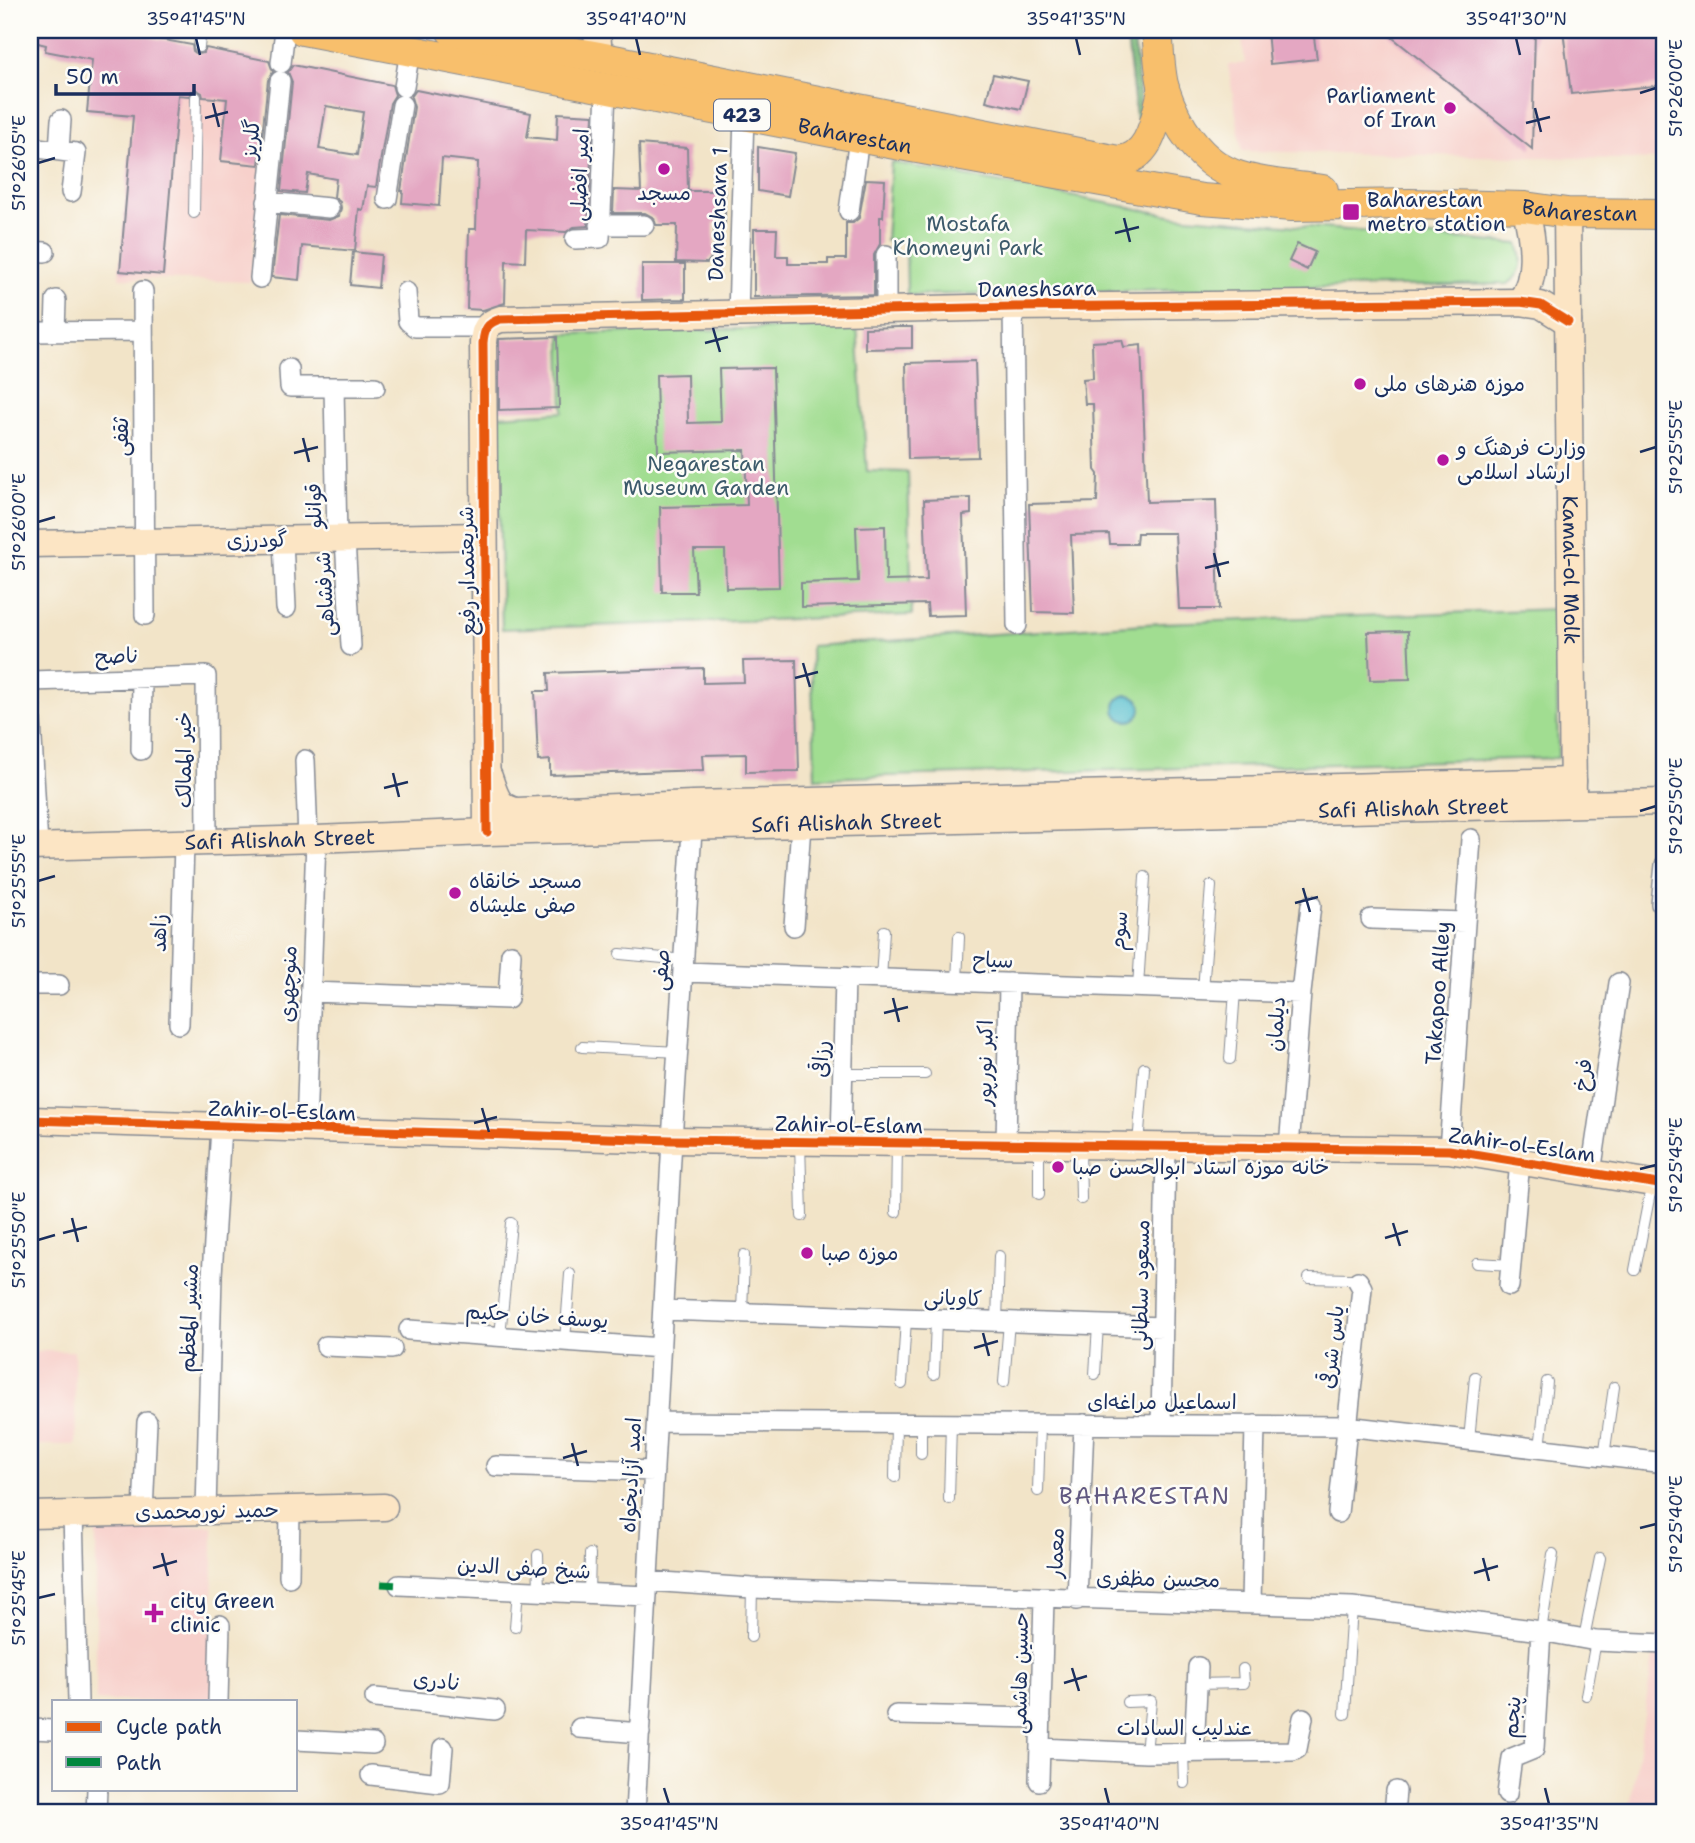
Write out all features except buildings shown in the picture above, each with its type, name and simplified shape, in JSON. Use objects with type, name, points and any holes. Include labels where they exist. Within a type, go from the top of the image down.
[{"type":"main road","name":"Baharestan","points":[[303,30],[859,138],[1202,199],[1292,206],[1410,204],[1525,207],[1567,213],[1665,214]]},
{"type":"main road","points":[[1157,30],[1164,88]]},
{"type":"main road","name":"Baharestan","points":[[465,31],[562,45],[598,43],[1118,161],[1132,158],[1147,145],[1164,88]]},
{"type":"main road","name":"Baharestan","points":[[1164,88],[1192,143],[1220,169],[1248,179],[1410,204]]},
{"type":"street","name":"گلریز","points":[[260,278],[285,30]]},
{"type":"street","points":[[387,199],[410,51]]},
{"type":"street","name":"امیر افضلی","points":[[575,239],[600,238],[606,89]]},
{"type":"street","name":"Daneshsara 1","points":[[738,314],[744,115]]},
{"type":"street","points":[[61,120],[71,192]]},
{"type":"street","points":[[849,211],[859,138]]},
{"type":"street","points":[[30,147],[67,151]]},
{"type":"street","points":[[267,202],[329,208]]},
{"type":"street","points":[[1520,302],[1527,293],[1530,282],[1532,241],[1525,207]]},
{"type":"street","name":"Kamal-ol Molk","points":[[1567,213],[1573,792]]},
{"type":"street","points":[[600,225],[644,225]]},
{"type":"street","points":[[886,255],[886,309]]},
{"type":"street","name":"ثقفی","points":[[143,290],[145,615]]},
{"type":"street","points":[[406,292],[408,321],[415,327],[494,323]]},
{"type":"street","points":[[55,332],[56,300]]},
{"type":"street","name":"Daneshsara","points":[[494,323],[886,309],[1520,302],[1541,305],[1568,322]]},
{"type":"street","points":[[1013,307],[1017,625]]},
{"type":"street","name":"شریعتمدار رفیع","points":[[487,832],[483,343],[494,323]]},
{"type":"street","points":[[30,332],[143,331]]},
{"type":"street","points":[[289,369],[290,387],[375,387]]},
{"type":"street","name":"قوانلو","points":[[334,387],[341,539]]},
{"type":"street","name":"گودرزی","points":[[30,544],[483,536]]},
{"type":"street","name":"شرفشاهی","points":[[341,539],[351,646]]},
{"type":"street","points":[[283,540],[286,608]]},
{"type":"street","name":"ناصح","points":[[30,681],[206,676]]},
{"type":"street","name":"خیر الممالک","points":[[196,843],[206,676]]},
{"type":"street","points":[[141,750],[142,678]]},
{"type":"street","points":[[30,703],[34,847]]},
{"type":"street","name":"منوچهری","points":[[305,760],[312,839],[311,992],[306,1129]]},
{"type":"street","name":"Safi Alishah Street","points":[[488,772],[498,801],[506,808],[517,811],[693,815],[1573,792],[1665,802]]},
{"type":"street","name":"Safi Alishah Street","points":[[34,847],[487,832],[693,815],[801,825],[1573,792]]},
{"type":"street","name":"صفی","points":[[672,1140],[693,815]]},
{"type":"street","points":[[794,926],[801,825]]},
{"type":"street","name":"Takapoo Alley","points":[[1449,1150],[1471,839]]},
{"type":"street","name":"زاهد","points":[[179,1024],[196,843]]},
{"type":"street","points":[[1661,904],[1665,865]]},
{"type":"street","name":"دیلمان","points":[[1289,1148],[1311,905]]},
{"type":"street","points":[[1371,919],[1465,922]]},
{"type":"street","points":[[311,992],[508,999],[511,954]]},
{"type":"street","name":"سیاح","points":[[684,966],[881,979],[1301,993]]},
{"type":"street","name":"رزاقی","points":[[841,1142],[845,977]]},
{"type":"street","name":"اکبر نورپور","points":[[1006,1144],[1009,983]]},
{"type":"street","name":"فرخ","points":[[1591,1173],[1619,983]]},
{"type":"street","points":[[30,985],[59,985]]},
{"type":"street","name":"Zahir-ol-Eslam","points":[[30,1120],[672,1140],[1449,1150],[1658,1184]]},
{"type":"street","name":"مشیر المعظم","points":[[206,1511],[212,1275],[222,1127]]},
{"type":"street","name":"امید آزادیخواه","points":[[635,1813],[672,1140]]},
{"type":"street","name":"مسعود سلطانی","points":[[1161,1425],[1166,1146]]},
{"type":"street","points":[[1509,1286],[1520,1161]]},
{"type":"street","name":"یاس شرقی","points":[[1338,1513],[1362,1288],[1358,1281]]},
{"type":"street","name":"کاویانی","points":[[663,1310],[1163,1327]]},
{"type":"street","name":"یوسف خان حکیم","points":[[409,1330],[661,1348]]},
{"type":"street","points":[[326,1346],[392,1349]]},
{"type":"street","points":[[143,1513],[146,1422]]},
{"type":"street","name":"اسماعیل مراغه‌ای","points":[[657,1422],[1346,1426],[1665,1463]]},
{"type":"street","name":"معمار","points":[[1077,1600],[1084,1424]]},
{"type":"street","points":[[1251,1603],[1255,1425]]},
{"type":"street","points":[[496,1466],[654,1471]]},
{"type":"street","name":"حمید نورمحمدی","points":[[30,1515],[384,1507]]},
{"type":"street","points":[[289,1577],[290,1509]]},
{"type":"street","points":[[73,1514],[78,1700]]},
{"type":"street","name":"شیخ صفی الدین","points":[[399,1585],[589,1593],[648,1588]]},
{"type":"street","name":"محسن مظفری","points":[[648,1588],[752,1588],[1352,1607],[1590,1639],[1665,1644]]},
{"type":"street","name":"حسین هاشمی","points":[[1041,1748],[1044,1598]]},
{"type":"street","points":[[218,1700],[220,1625]]},
{"type":"street","name":"پنجم","points":[[1507,1794],[1512,1758],[1534,1749],[1541,1631]]},
{"type":"street","points":[[1189,1751],[1197,1676]]},
{"type":"street","name":"نادری","points":[[375,1698],[495,1710]]},
{"type":"street","points":[[896,1715],[1041,1718]]},
{"type":"street","name":"عندلیب السادات","points":[[1041,1748],[1146,1753],[1293,1751],[1297,1749],[1303,1718]]},
{"type":"street","points":[[580,1728],[640,1733]]},
{"type":"street","points":[[30,1729],[52,1730]]},
{"type":"street","points":[[298,1741],[373,1744]]},
{"type":"street","points":[[372,1775],[440,1783],[443,1748]]},
{"type":"street","points":[[1039,1781],[1041,1748]]},
{"type":"street","points":[[96,1813],[97,1790]]},
{"type":"street","points":[[1394,1813],[1396,1791]]},
{"type":"lane","points":[[199,47],[201,30]]},
{"type":"lane","points":[[194,213],[196,97]]},
{"type":"lane","name":"سوم","points":[[1138,988],[1145,877]]},
{"type":"lane","points":[[1203,990],[1211,886]]},
{"type":"lane","points":[[881,979],[884,931]]},
{"type":"lane","points":[[957,981],[959,937]]},
{"type":"lane","points":[[620,954],[684,966]]},
{"type":"lane","points":[[1230,1059],[1235,991]]},
{"type":"lane","points":[[582,1047],[679,1052]]},
{"type":"lane","points":[[1138,1146],[1144,1069]]},
{"type":"lane","points":[[843,1074],[925,1074]]},
{"type":"lane","points":[[800,1141],[803,1216]]},
{"type":"lane","points":[[896,1212],[897,1143]]},
{"type":"lane","points":[[1038,1194],[1039,1144]]},
{"type":"lane","points":[[1080,1145],[1081,1199]]},
{"type":"lane","points":[[1635,1270],[1658,1184]]},
{"type":"lane","points":[[500,1336],[511,1223]]},
{"type":"lane","points":[[742,1313],[744,1255]]},
{"type":"lane","points":[[999,1256],[1004,1382]]},
{"type":"lane","points":[[1477,1263],[1512,1266]]},
{"type":"lane","points":[[565,1341],[570,1274]]},
{"type":"lane","name":"یاس شرقی","points":[[1309,1278],[1358,1281]]},
{"type":"lane","points":[[902,1384],[906,1319]]},
{"type":"lane","points":[[934,1374],[936,1320]]},
{"type":"lane","points":[[1095,1374],[1098,1325]]},
{"type":"lane","points":[[1469,1440],[1475,1377]]},
{"type":"lane","points":[[1540,1449],[1547,1382]]},
{"type":"lane","points":[[1604,1457],[1614,1387]]},
{"type":"lane","points":[[895,1478],[896,1423]]},
{"type":"lane","points":[[920,1423],[920,1454]]},
{"type":"lane","points":[[949,1499],[951,1423]]},
{"type":"lane","points":[[1038,1491],[1040,1424]]},
{"type":"lane","points":[[589,1593],[590,1554]]},
{"type":"lane","points":[[1541,1631],[1553,1554]]},
{"type":"lane","points":[[538,1555],[539,1591]]},
{"type":"lane","points":[[1586,1695],[1600,1558]]},
{"type":"lane","points":[[751,1637],[752,1588]]},
{"type":"lane","points":[[515,1627],[518,1590]]},
{"type":"lane","points":[[1345,1714],[1352,1607]]},
{"type":"lane","points":[[1197,1676],[1244,1683],[1243,1669]]},
{"type":"lane","points":[[1127,1702],[1152,1701],[1146,1753]]},
{"type":"lane","points":[[1184,1783],[1189,1751]]},
{"type":"shaded area","name":"Parliament of Iran","points":[[1241,30],[1665,30],[1665,160],[1242,151],[1228,65],[1245,63]]},
{"type":"shaded area","points":[[139,35],[271,61],[250,282],[119,278]]},
{"type":"shaded area","points":[[30,1351],[74,1351],[76,1445],[30,1445]]},
{"type":"shaded area","name":"city Green clinic","points":[[96,1525],[213,1526],[212,1700],[96,1700]]},
{"type":"shaded area","points":[[1665,1580],[1665,1813],[1629,1813]]},
{"type":"green space","points":[[1126,30],[1133,30],[1142,122],[1136,117]]},
{"type":"green space","name":"Mostafa Khomeyni Park","points":[[891,162],[1175,216],[1518,244],[1521,266],[1508,284],[907,295],[906,240],[886,240]]},
{"type":"green space","name":"Negarestan Museum Garden","points":[[857,326],[867,471],[908,472],[912,615],[502,629],[497,416],[563,412],[561,334]]},
{"type":"green space","points":[[1556,609],[1558,758],[815,778],[811,646],[1161,623]]},
{"type":"water","points":[[1128,695],[1137,699],[1141,708],[1137,717],[1128,721],[1119,717],[1115,708],[1119,699]]},
{"type":"marked path","points":[[381,1584],[399,1585]]},
{"type":"cycle path","points":[[487,832],[483,343],[484,334],[492,322],[501,319],[1013,307],[1520,302],[1541,305],[1568,322]]},
{"type":"cycle path","points":[[30,1120],[672,1140],[1449,1150],[1665,1185]]},
{"type":"place","name":"Parliament of Iran","points":[[1450,108]]},
{"type":"place","name":"مسجد","points":[[664,169]]},
{"type":"place","name":"Baharestan metro station","points":[[1351,212]]},
{"type":"place","name":"موزه هنرهای ملی","points":[[1360,384]]},
{"type":"place","name":"وزارت فرهنگ و ارشاد اسلامی","points":[[1443,460]]},
{"type":"place","name":"مسجد خانقاه صفی علیشاه","points":[[455,893]]},
{"type":"place","name":"خانه موزه استاد ابوالحسن صبا","points":[[1058,1167]]},
{"type":"place","name":"موزه صبا","points":[[807,1253]]},
{"type":"place","name":"city Green clinic","points":[[154,1613]]},
{"type":"district","name":"BAHARESTAN","points":[[1145,1496]]}]
